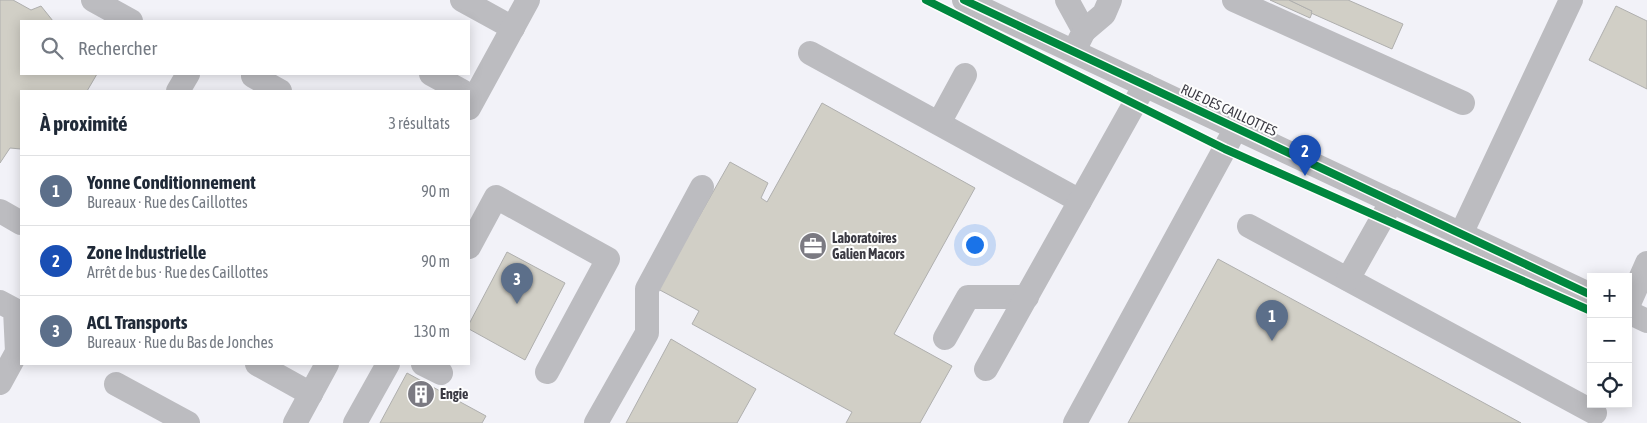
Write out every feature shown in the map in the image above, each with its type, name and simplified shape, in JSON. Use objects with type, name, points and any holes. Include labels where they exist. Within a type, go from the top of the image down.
[{"type":"street","points":[[93,0],[129,20]]},
{"type":"street","points":[[470,95],[513,28],[528,0]]},
{"type":"street","name":"RUE DES CAILLOTTES","points":[[964,0],[990,6],[1079,41],[1145,85],[1587,293]]},
{"type":"street","points":[[1067,0],[1079,41]]},
{"type":"street","points":[[1079,41],[1104,14],[1110,0]]},
{"type":"street","points":[[1234,0],[1463,103]]},
{"type":"street","points":[[1461,234],[1571,0]]},
{"type":"street","points":[[467,1],[513,28]]},
{"type":"street","points":[[810,53],[1080,201]]},
{"type":"street","points":[[179,90],[187,75]]},
{"type":"street","points":[[432,75],[455,90]]},
{"type":"street","points":[[939,124],[965,75]]},
{"type":"street","points":[[253,76],[278,90]]},
{"type":"street","points":[[986,369],[1145,85]]},
{"type":"street","points":[[1075,423],[1236,128]]},
{"type":"street","points":[[596,423],[647,333],[647,289],[702,187]]},
{"type":"street","points":[[470,245],[496,197],[608,259],[547,372]]},
{"type":"street","points":[[1348,279],[1392,201]]},
{"type":"street","points":[[0,211],[20,222]]},
{"type":"street","points":[[1249,226],[1595,413]]},
{"type":"street","points":[[1632,297],[1647,263]]},
{"type":"street","points":[[945,338],[968,297],[1027,297]]},
{"type":"street","points":[[0,302],[15,310],[18,352],[0,383]]},
{"type":"street","points":[[1632,314],[1647,321]]},
{"type":"street","points":[[259,365],[311,394]]},
{"type":"street","points":[[295,423],[327,365]]},
{"type":"street","points":[[355,423],[387,365]]},
{"type":"street","points":[[116,384],[188,423]]},
{"type":"building","points":[[0,0],[13,0],[31,10],[41,6],[52,20],[20,20],[20,75],[96,75],[88,90],[20,90],[20,149],[10,148],[0,163]]},
{"type":"building","points":[[1270,0],[1289,0],[1312,11],[1312,13],[1310,18]]},
{"type":"building","points":[[1289,0],[1348,0],[1403,24],[1392,49],[1311,13],[1312,11]]},
{"type":"building","points":[[1616,6],[1647,21],[1647,89],[1589,60]]},
{"type":"building","name":"Laboratoires Galien Macors","points":[[822,103],[975,188],[894,334],[952,366],[920,423],[846,423],[852,412],[692,324],[699,311],[658,289],[730,162],[768,183],[761,198],[767,202]]},
{"type":"building","points":[[507,252],[565,283],[525,360],[470,330],[470,322]]},
{"type":"building","points":[[1218,259],[1521,423],[1128,423]]},
{"type":"building","points":[[671,339],[756,389],[737,423],[626,423]]},
{"type":"building","name":"Engie","points":[[407,373],[486,416],[482,423],[380,423]]},
{"type":"cycle path","points":[[926,0],[1225,149],[1587,309]]},
{"type":"cycle path","points":[[964,0],[1587,293]]},
{"type":"place","name":"Zone Industrielle","points":[[1305,176]]},
{"type":"place","name":"Laboratoires Galien Macors","points":[[813,246]]},
{"type":"place","name":"ACL Transports","points":[[517,304]]},
{"type":"place","name":"Yonne Conditionnement","points":[[1272,341]]},
{"type":"place","name":"Engie","points":[[421,394]]}]
